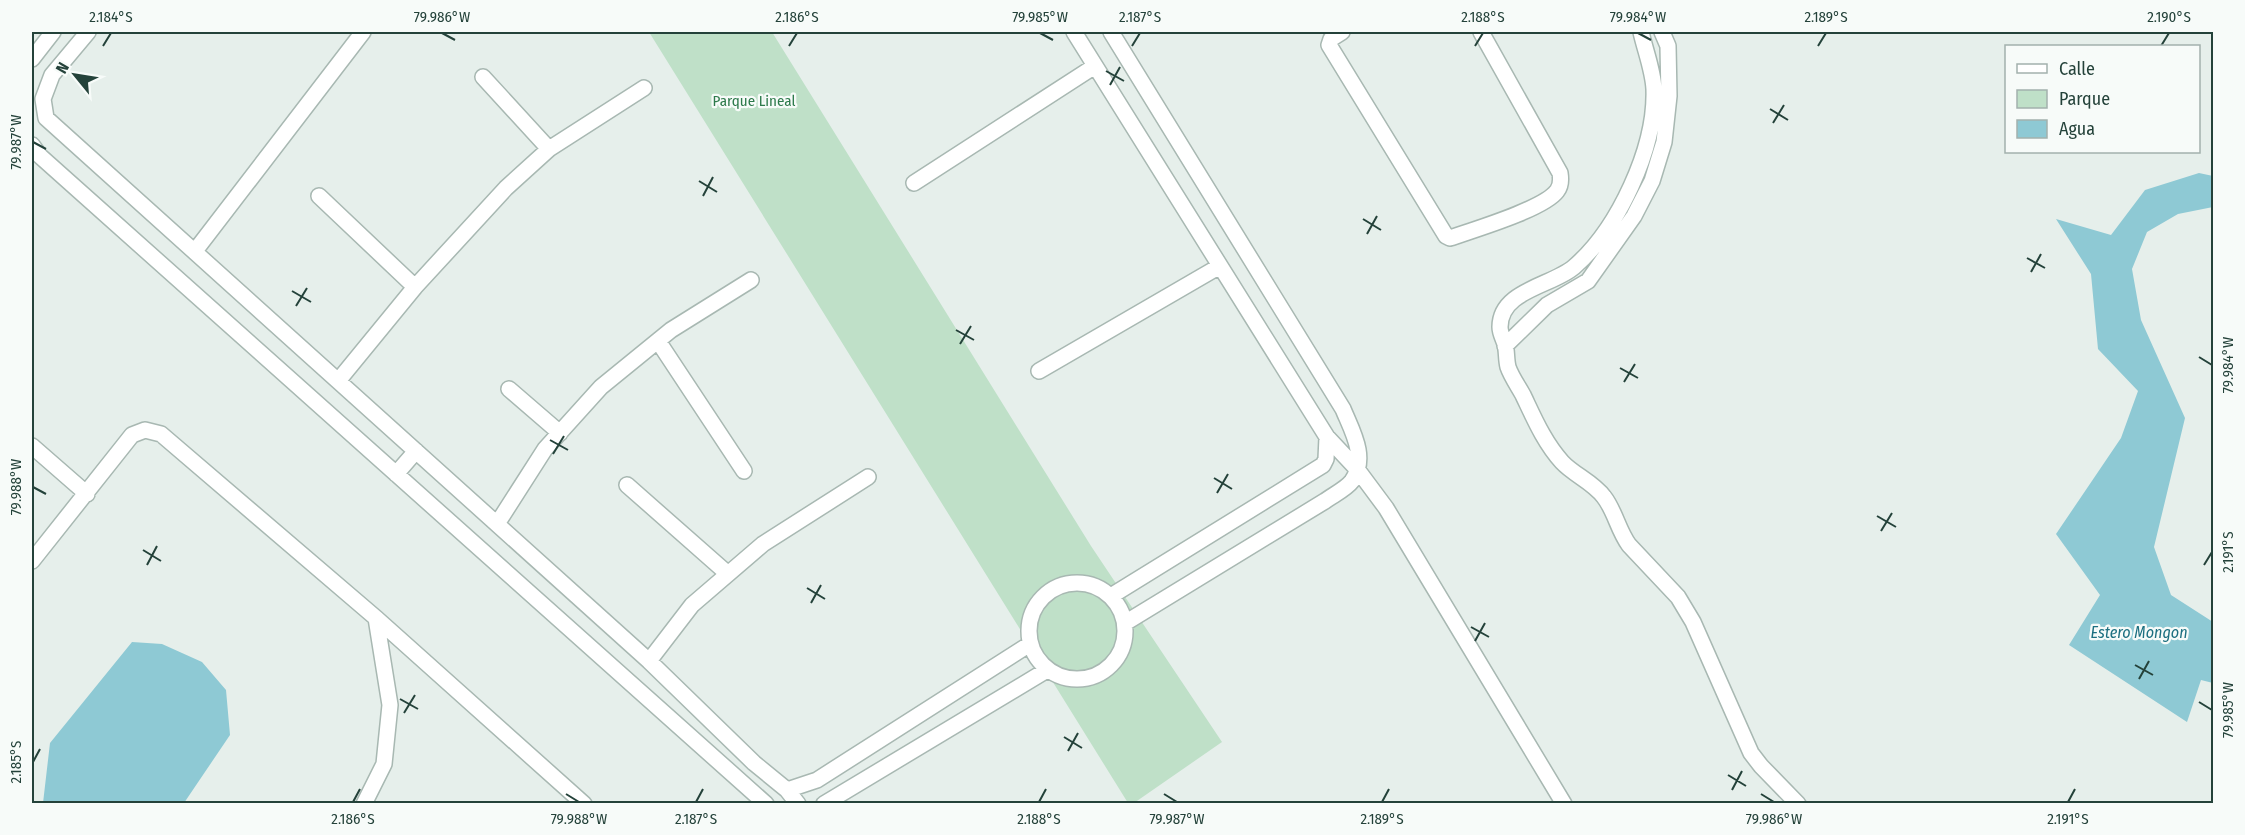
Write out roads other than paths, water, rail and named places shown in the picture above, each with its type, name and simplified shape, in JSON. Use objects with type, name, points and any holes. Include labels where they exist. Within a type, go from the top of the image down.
[{"type":"street","points":[[32,59],[53,32]]},
{"type":"street","points":[[88,32],[52,75],[43,99],[46,117],[649,661],[754,763],[788,790],[798,804]]},
{"type":"street","points":[[195,251],[363,32]]},
{"type":"street","points":[[1074,32],[1327,437],[1357,469],[1386,508],[1564,804]]},
{"type":"street","points":[[1111,32],[1343,409],[1359,449],[1357,469],[1351,482],[1325,501],[1125,623]]},
{"type":"street","points":[[1342,32],[1331,39],[1329,45],[1446,236],[1450,238],[1542,203],[1557,191],[1560,184],[1560,173],[1481,32]]},
{"type":"street","points":[[1641,32],[1654,87],[1653,119],[1629,192],[1606,231],[1575,267],[1555,280],[1522,294],[1506,308],[1500,324],[1501,334],[1509,367],[1545,440],[1562,462],[1602,495],[1613,510],[1629,545],[1678,597],[1694,622],[1751,753],[1798,804]]},
{"type":"street","points":[[1505,346],[1547,305],[1585,283],[1604,261],[1634,216],[1652,182],[1664,142],[1669,96],[1668,46],[1662,32]]},
{"type":"street","points":[[914,183],[1095,66]]},
{"type":"street","points":[[483,77],[549,149]]},
{"type":"street","points":[[338,381],[416,287],[506,188],[549,149],[644,88]]},
{"type":"street","points":[[32,145],[40,156],[766,804]]},
{"type":"street","points":[[319,196],[416,287]]},
{"type":"street","points":[[1040,371],[1220,266]]},
{"type":"street","points":[[1566,273],[1585,283]]},
{"type":"street","points":[[497,524],[545,449],[601,387],[671,330],[751,280]]},
{"type":"street","points":[[1522,294],[1536,314]]},
{"type":"street","points":[[658,341],[744,471]]},
{"type":"street","points":[[509,389],[560,433]]},
{"type":"street","points":[[32,561],[132,435],[146,430],[161,434],[376,618],[584,804]]},
{"type":"street","points":[[1111,596],[1323,465],[1326,459],[1327,437]]},
{"type":"street","points":[[32,446],[87,494]]},
{"type":"street","points":[[396,474],[416,451]]},
{"type":"street","points":[[649,661],[692,605],[763,544],[868,477]]},
{"type":"street","points":[[627,485],[728,574]]},
{"type":"street","points":[[1083,582],[1098,587],[1111,596],[1120,608],[1125,623],[1125,640],[1119,655],[1108,668],[1094,676],[1078,680],[1062,678],[1047,670],[1036,658],[1029,644],[1028,628],[1040,599],[1052,589],[1067,583],[1083,582]]},
{"type":"street","points":[[364,804],[384,764],[390,705],[376,618]]},
{"type":"street","points":[[788,790],[817,780],[1029,644]]},
{"type":"street","points":[[824,804],[1047,670]]},
{"type":"water","name":"Estero Mongon","points":[[2199,173],[2213,176],[2213,207],[2178,214],[2147,232],[2132,269],[2141,320],[2185,418],[2154,547],[2171,595],[2213,622],[2213,683],[2201,680],[2187,722],[2069,645],[2100,595],[2056,534],[2121,438],[2138,391],[2098,349],[2091,274],[2056,219],[2111,235],[2145,190]]},
{"type":"water","points":[[132,642],[162,644],[202,662],[226,690],[230,735],[184,803],[43,803],[50,743]]},
{"type":"park label","name":"Parque Lineal","points":[[754,101]]}]
